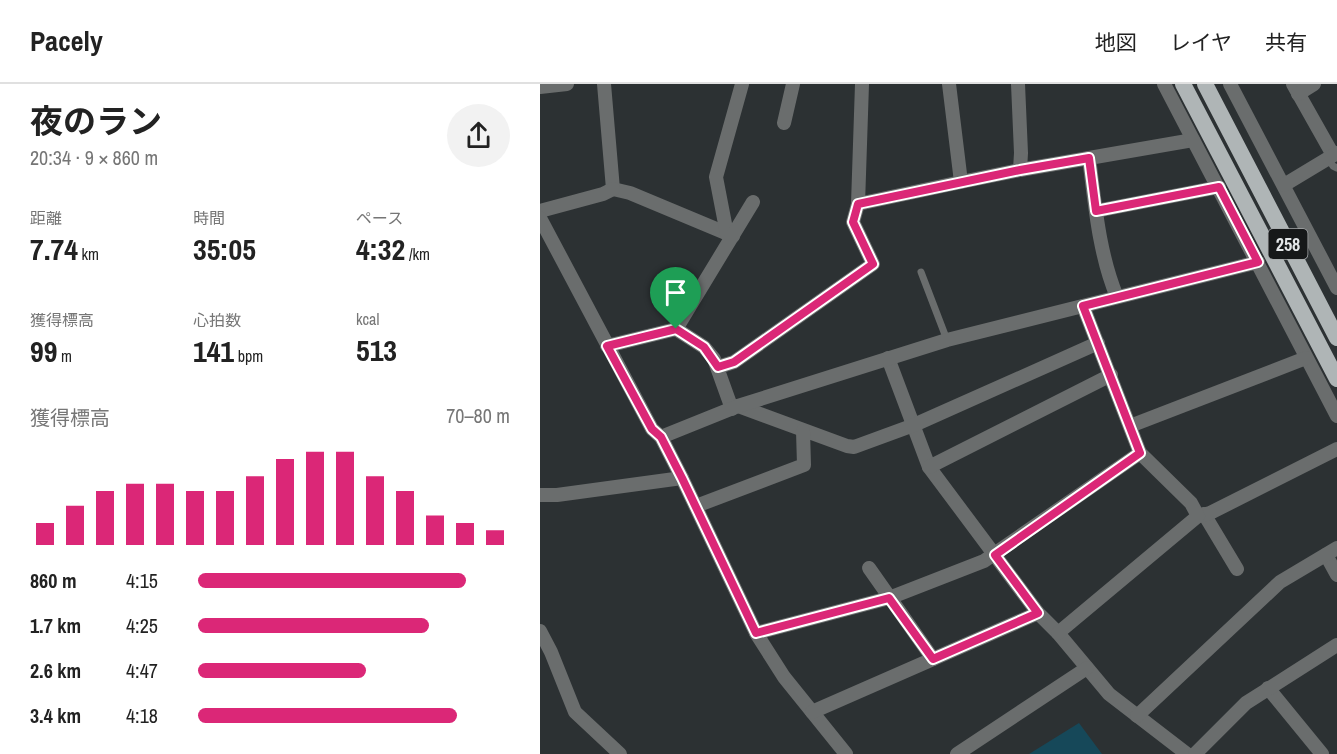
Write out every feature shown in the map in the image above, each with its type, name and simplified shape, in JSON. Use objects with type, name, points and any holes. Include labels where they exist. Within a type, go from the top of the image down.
[{"type":"highway","name":"258","points":[[1183,84],[1337,379]]},
{"type":"highway","name":"258","points":[[1205,84],[1337,338]]},
{"type":"street","points":[[540,87],[567,84]]},
{"type":"street","points":[[604,84],[613,189]]},
{"type":"street","points":[[730,235],[716,177],[742,84]]},
{"type":"street","points":[[784,123],[793,84]]},
{"type":"street","points":[[718,367],[734,362],[873,264],[853,222],[858,204],[862,84]]},
{"type":"street","points":[[950,84],[961,182]]},
{"type":"street","points":[[1018,84],[1020,170]]},
{"type":"street","points":[[1164,84],[1337,416]]},
{"type":"street","points":[[1230,84],[1337,288]]},
{"type":"street","points":[[1284,185],[1334,159],[1296,89],[1314,84]]},
{"type":"street","points":[[858,204],[1020,170],[1193,140]]},
{"type":"street","points":[[1089,158],[1096,211],[1111,283],[1117,297]]},
{"type":"street","points":[[1096,211],[1219,187]]},
{"type":"street","points":[[540,211],[603,194],[613,189],[630,193],[730,235]]},
{"type":"street","points":[[607,346],[676,329],[730,235],[753,202]]},
{"type":"street","points":[[540,218],[652,429],[661,437],[756,633],[784,677],[846,754]]},
{"type":"street","points":[[661,437],[735,407],[947,340],[1258,262]]},
{"type":"street","points":[[1083,306],[1112,375],[1140,453],[1191,503],[1237,569]]},
{"type":"street","points":[[676,329],[704,347],[718,367],[735,407],[854,447],[914,425],[1098,343]]},
{"type":"street","points":[[888,358],[929,467],[1038,613],[1058,633],[1109,694],[1186,754]]},
{"type":"street","points":[[1130,426],[1306,358]]},
{"type":"street","points":[[929,467],[1112,375]]},
{"type":"street","points":[[696,506],[804,465],[803,431]]},
{"type":"street","points":[[1058,633],[1201,515],[1337,449]]},
{"type":"street","points":[[756,633],[889,598],[984,561],[1140,453]]},
{"type":"street","points":[[540,495],[557,495],[682,478]]},
{"type":"street","points":[[1137,716],[1280,582],[1331,552],[1337,575]]},
{"type":"street","points":[[869,568],[933,659]]},
{"type":"street","points":[[812,712],[1038,613]]},
{"type":"street","points":[[540,631],[575,712],[620,754]]},
{"type":"street","points":[[1195,754],[1246,703],[1337,645]]},
{"type":"street","points":[[957,754],[1087,668]]},
{"type":"street","points":[[1268,688],[1321,754]]},
{"type":"lane","points":[[921,272],[947,340]]},
{"type":"shaded area","points":[[1079,723],[1102,754],[1029,754]]},
{"type":"route","points":[[1089,158],[1096,211],[1219,187],[1258,262],[1083,306],[1112,375],[1140,453],[995,555],[1038,613],[933,659],[889,598],[756,633],[661,437],[652,429],[607,346],[676,329],[704,347],[718,367],[734,362],[873,264],[853,222],[858,204],[1089,158]]}]
